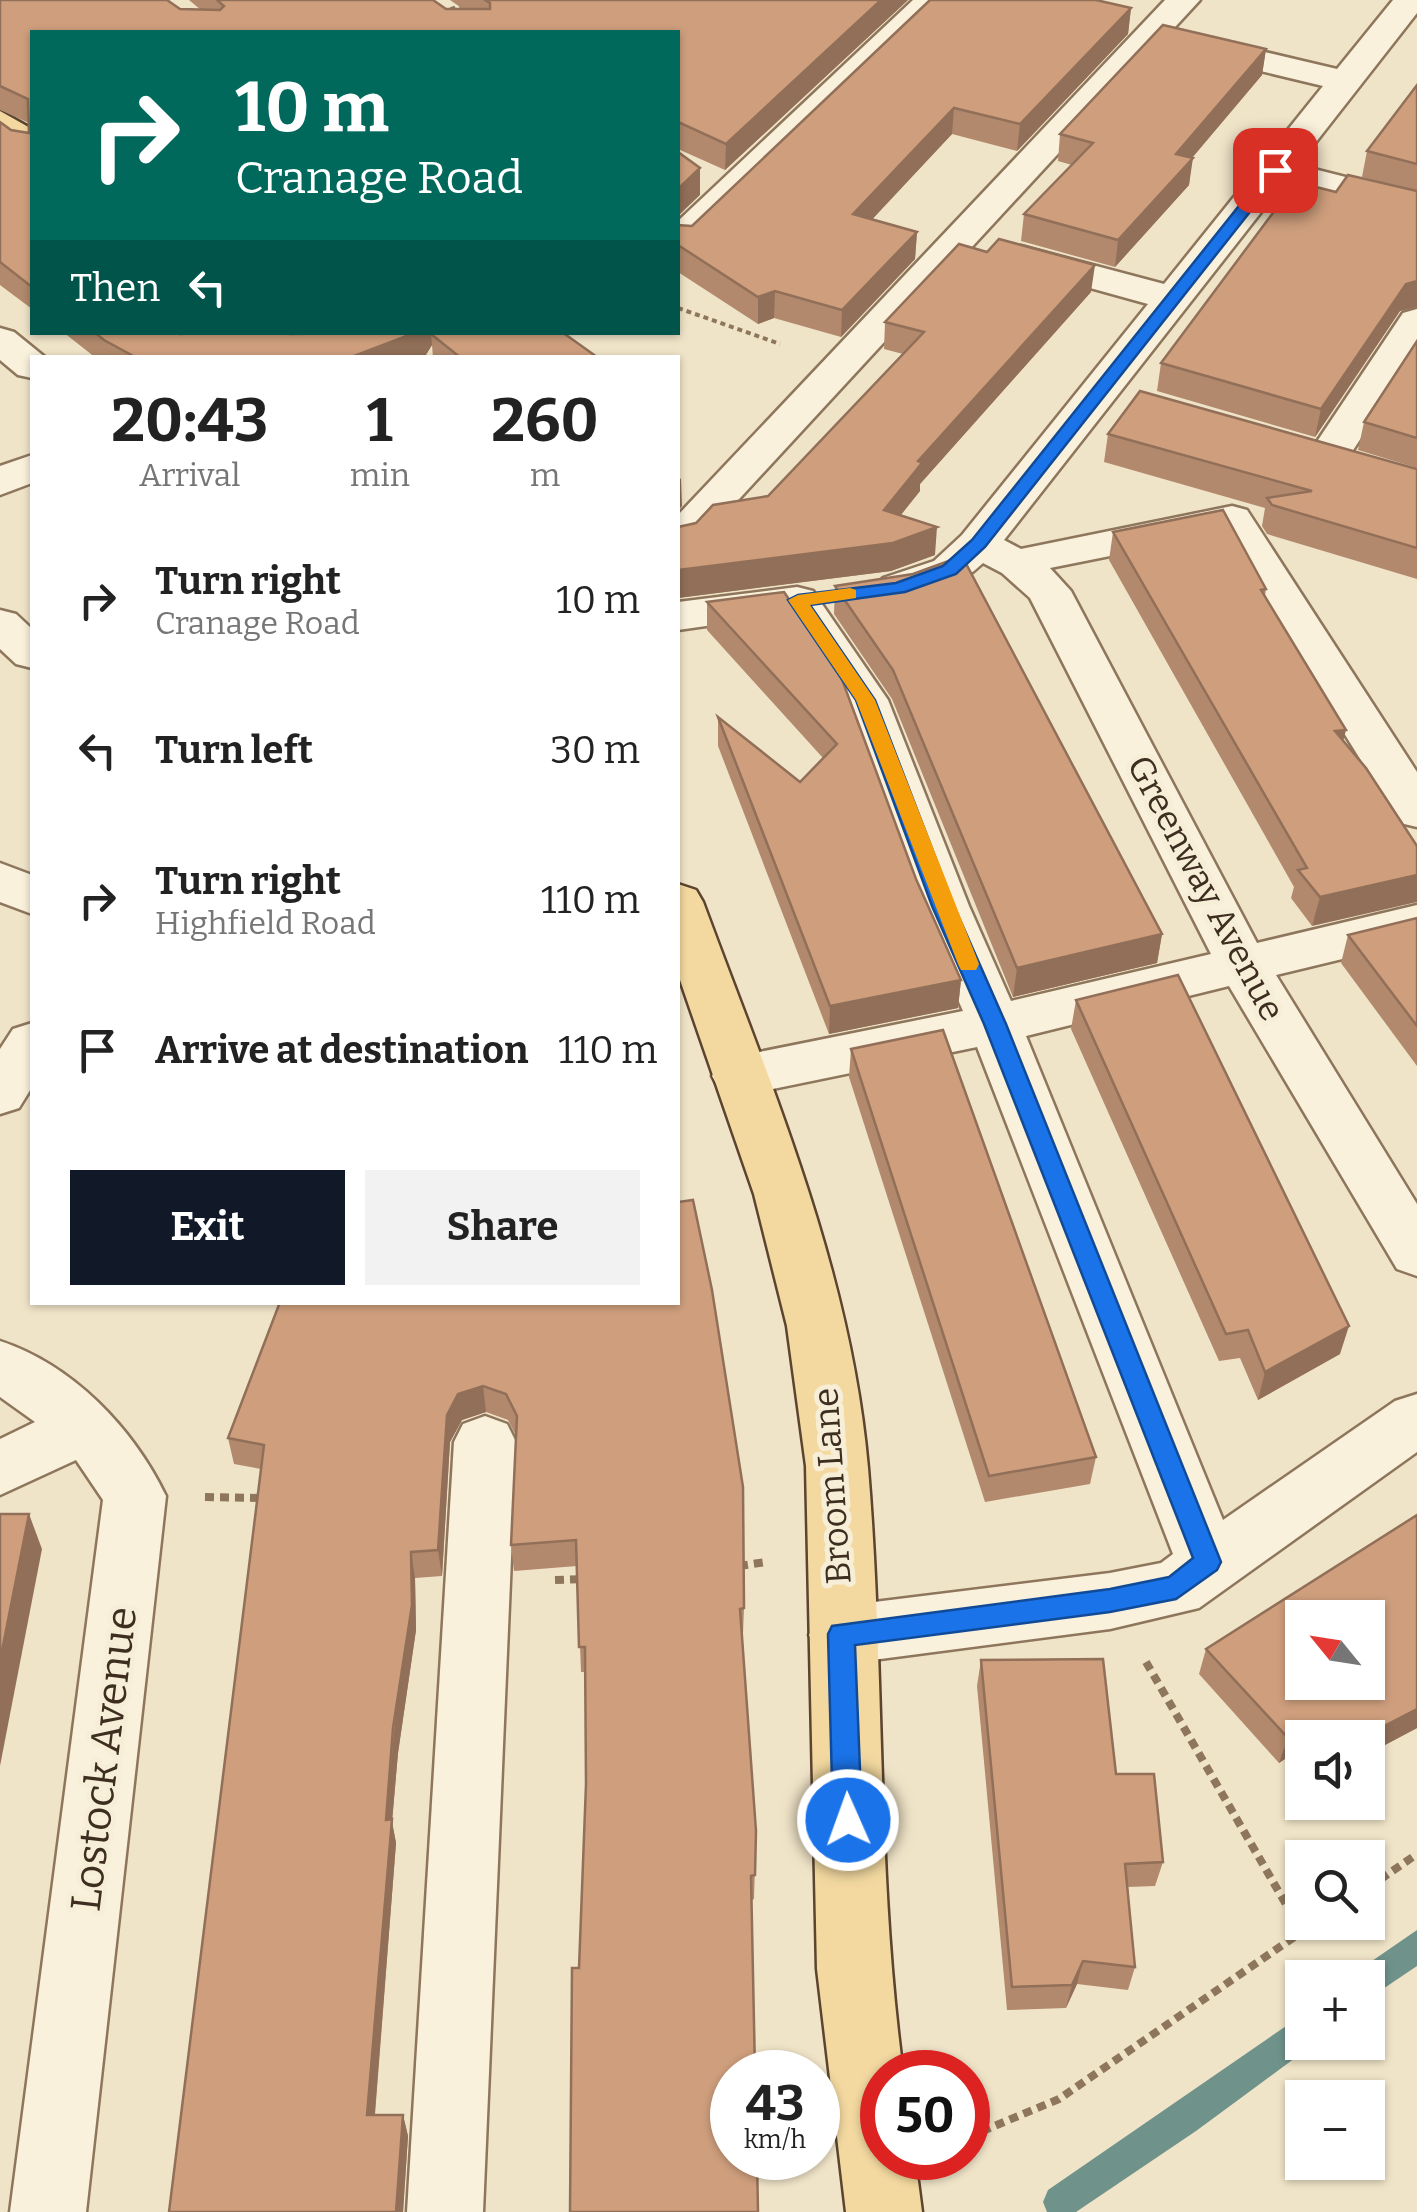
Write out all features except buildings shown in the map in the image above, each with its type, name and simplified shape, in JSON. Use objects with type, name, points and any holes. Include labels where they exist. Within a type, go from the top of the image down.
[{"type":"main road","name":"Broom Lane","points":[[680,908],[782,1194],[817,1326],[837,1466],[853,1969],[884,2212]]},
{"type":"street","points":[[680,239],[932,0]]},
{"type":"street","points":[[680,538],[1183,0]]},
{"type":"street","points":[[998,554],[1118,397],[1172,298],[1410,0]]},
{"type":"street","points":[[1152,35],[1346,81]]},
{"type":"street","points":[[1275,170],[1417,206]]},
{"type":"street","points":[[694,171],[727,191]]},
{"type":"street","points":[[956,240],[1172,298]]},
{"type":"street","points":[[1326,458],[1415,329]]},
{"type":"street","points":[[0,340],[30,364]]},
{"type":"street","points":[[0,482],[30,469]]},
{"type":"street","points":[[680,616],[898,588],[998,554],[1059,550],[1232,519],[1417,811]]},
{"type":"street","name":"Greenway Avenue","points":[[998,554],[1049,591],[1244,967],[1417,1253]]},
{"type":"street","points":[[831,596],[865,700],[943,906],[995,1024],[1208,1562]]},
{"type":"street","points":[[0,624],[30,654]]},
{"type":"street","points":[[0,670],[30,657]]},
{"type":"street","points":[[0,880],[30,896]]},
{"type":"street","points":[[739,1076],[995,1024],[1244,967],[1417,922]]},
{"type":"street","points":[[30,1046],[0,1096],[30,1104]]},
{"type":"street","points":[[0,1365],[86,1424],[135,1496]]},
{"type":"street","points":[[842,1634],[1176,1588],[1417,1419]]},
{"type":"street","points":[[0,1469],[86,1424]]},
{"type":"street","points":[[445,2212],[485,1442]]},
{"type":"street","name":"Lostock Avenue","points":[[48,2212],[135,1496]]},
{"type":"path","points":[[440,12],[478,0]]},
{"type":"path","points":[[680,309],[838,366]]},
{"type":"path","points":[[135,1496],[282,1498]]},
{"type":"path","points":[[734,1567],[770,1562]]},
{"type":"path","points":[[479,1584],[592,1578]]},
{"type":"path","points":[[1110,1600],[1285,1903]]},
{"type":"path","points":[[1385,1876],[1417,1854]]},
{"type":"path","points":[[990,2128],[1059,2099],[1290,1940]]},
{"type":"waterway","points":[[1385,1970],[1417,1946]]},
{"type":"waterway","points":[[1060,2202],[1184,2119],[1285,2045]]},
{"type":"slow traffic","points":[[850,594],[798,600],[865,700],[968,964]]},
{"type":"route","points":[[848,1820],[842,1634],[1176,1588],[1208,1562],[995,1024],[943,906],[865,700],[798,600],[898,588],[950,570],[978,544],[1275,170]]}]
